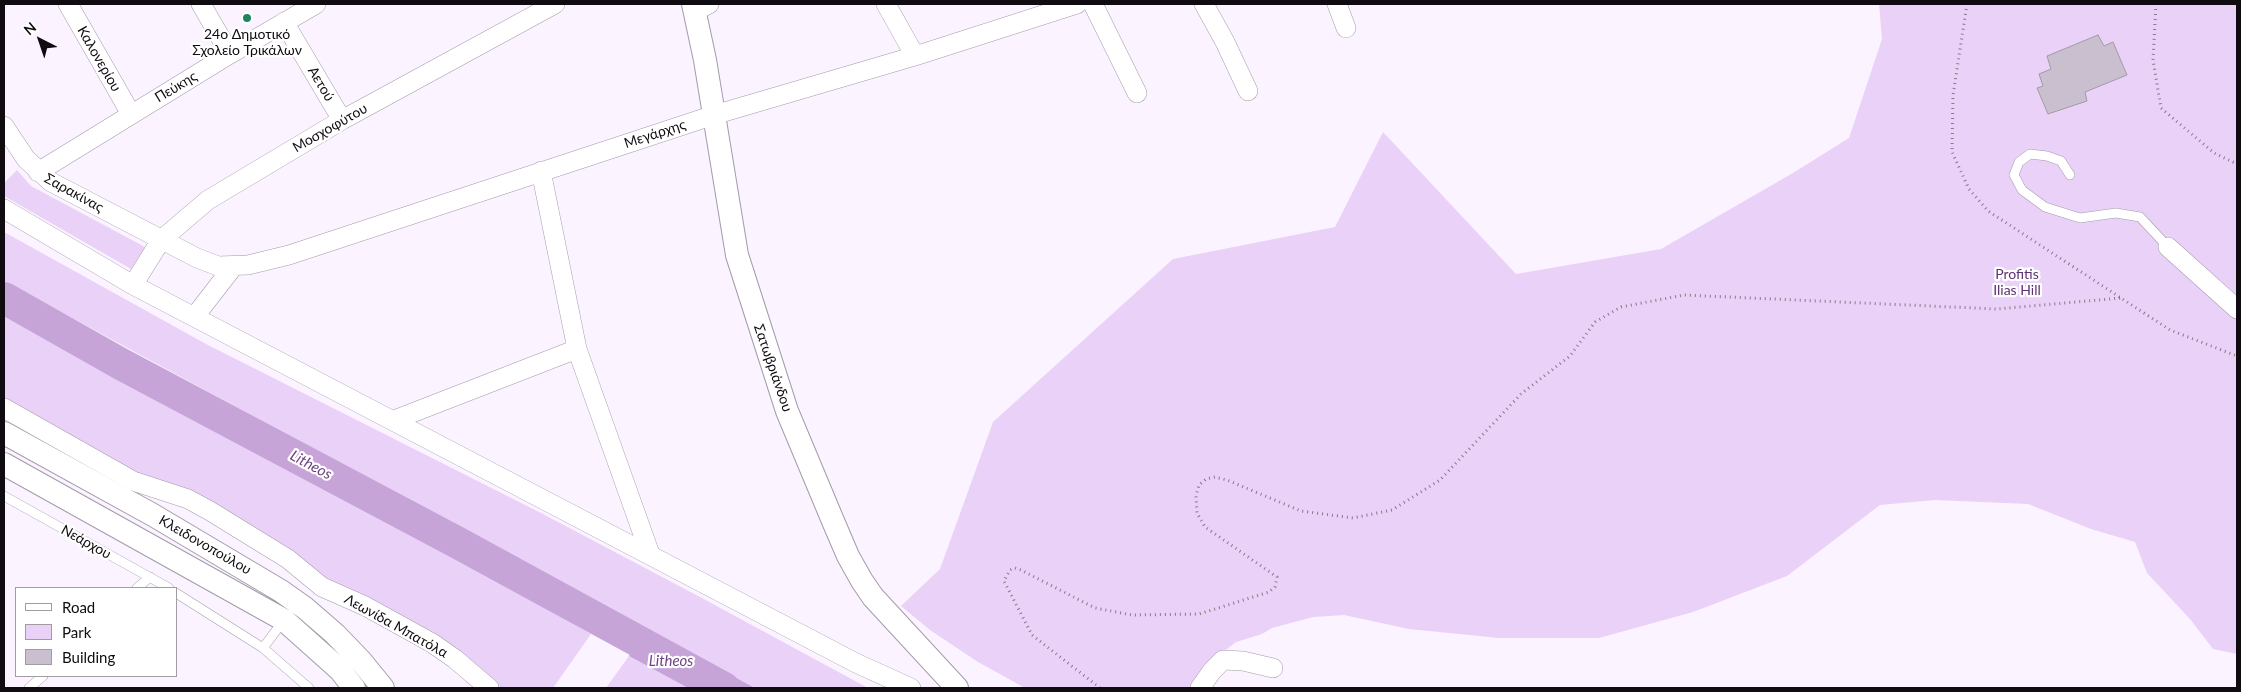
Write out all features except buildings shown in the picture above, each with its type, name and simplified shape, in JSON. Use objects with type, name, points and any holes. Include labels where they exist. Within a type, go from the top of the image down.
[{"type":"street","name":"Καλονερίου","points":[[68,4],[131,114]]},
{"type":"street","points":[[201,4],[230,54]]},
{"type":"street","name":"Πεύκης","points":[[38,172],[230,54],[316,4]]},
{"type":"street","name":"Μοσχοφύτου","points":[[133,285],[161,240],[208,200],[342,120],[555,4]]},
{"type":"street","points":[[886,4],[916,56]]},
{"type":"street","name":"Μεγάρχης","points":[[161,240],[210,263],[233,267],[289,255],[714,115],[916,56],[1077,4]]},
{"type":"street","points":[[1093,4],[1138,93]]},
{"type":"street","points":[[1204,4],[1225,42],[1248,91]]},
{"type":"street","points":[[1337,4],[1346,28]]},
{"type":"street","name":"Σατωβριάνδου","points":[[699,6],[725,189],[740,264],[788,411],[848,556],[873,597],[957,688]]},
{"type":"street","name":"Αετού","points":[[284,22],[342,120]]},
{"type":"street","name":"Σαρακίνας","points":[[4,126],[18,150],[38,172],[83,199],[161,240]]},
{"type":"street","points":[[541,172],[577,349],[650,554]]},
{"type":"street","points":[[4,209],[133,285],[856,663],[911,688]]},
{"type":"street","points":[[2168,247],[2237,308]]},
{"type":"street","points":[[195,316],[233,267]]},
{"type":"street","points":[[394,420],[577,349]]},
{"type":"street","name":"Λεωνίδα Μπατόλα","points":[[4,408],[131,491],[188,499],[288,559],[322,587],[365,606],[432,643],[455,659],[489,688]]},
{"type":"street","name":"Κλειδονοπούλου","points":[[4,433],[131,491],[265,580],[305,608],[348,647],[383,688]]},
{"type":"street","name":"Κλειδονοπούλου","points":[[4,464],[284,620],[329,659],[354,688]]},
{"type":"street","points":[[1200,688],[1223,660],[1243,661],[1273,668]]},
{"type":"lane","points":[[2070,175],[2061,161],[2047,156],[2030,154],[2019,162],[2014,175],[2022,190],[2045,207],[2080,218],[2116,213],[2140,216],[2168,247]]},
{"type":"lane","name":"Νεάρχου","points":[[4,496],[167,587]]},
{"type":"lane","points":[[138,587],[150,577]]},
{"type":"lane","points":[[178,594],[263,648],[309,688]]},
{"type":"lane","points":[[263,648],[284,620]]},
{"type":"lane","points":[[29,688],[42,677]]},
{"type":"path","points":[[2156,4],[2153,60],[2161,108],[2214,153],[2237,164]]},
{"type":"path","points":[[1100,688],[1032,634],[1004,581],[1010,570],[1015,568],[1021,570],[1095,608],[1132,615],[1199,614],[1269,592],[1274,587],[1277,577],[1205,527],[1197,513],[1196,496],[1199,485],[1206,479],[1215,477],[1226,480],[1301,511],[1353,518],[1392,510],[1440,480],[1521,394],[1570,356],[1595,322],[1621,307],[1684,295],[1997,309],[2121,298]]},
{"type":"green space","name":"Profitis Ilias Hill","points":[[1879,4],[2237,4],[2237,654],[2213,649],[2190,619],[2147,573],[2135,542],[2091,529],[2028,504],[1935,500],[1880,505],[1787,576],[1693,612],[1599,638],[1499,638],[1409,629],[1344,615],[1313,617],[1272,628],[1262,634],[1236,642],[1217,657],[1190,688],[1025,688],[978,662],[930,630],[901,606],[940,569],[993,422],[1173,259],[1335,227],[1383,132],[1516,274],[1661,249],[1793,173],[1849,138],[1882,39]]},
{"type":"green space","points":[[17,170],[31,186],[145,247],[131,269],[4,196],[4,183]]},
{"type":"green space","points":[[4,232],[206,344],[541,513],[868,688],[755,688],[4,281]]},
{"type":"green space","points":[[4,313],[199,422],[483,572],[591,634],[553,688],[500,688],[4,398]]},
{"type":"green space","points":[[629,656],[688,688],[606,688]]},
{"type":"water","name":"Litheos","points":[[646,629],[755,688],[688,688],[629,656]]},
{"type":"waterway","name":"Litheos","points":[[4,298],[121,364],[460,544],[724,688]]},
{"type":"place","name":"24ο Δημοτικό Σχολείο Τρικάλων","points":[[247,18]]}]
